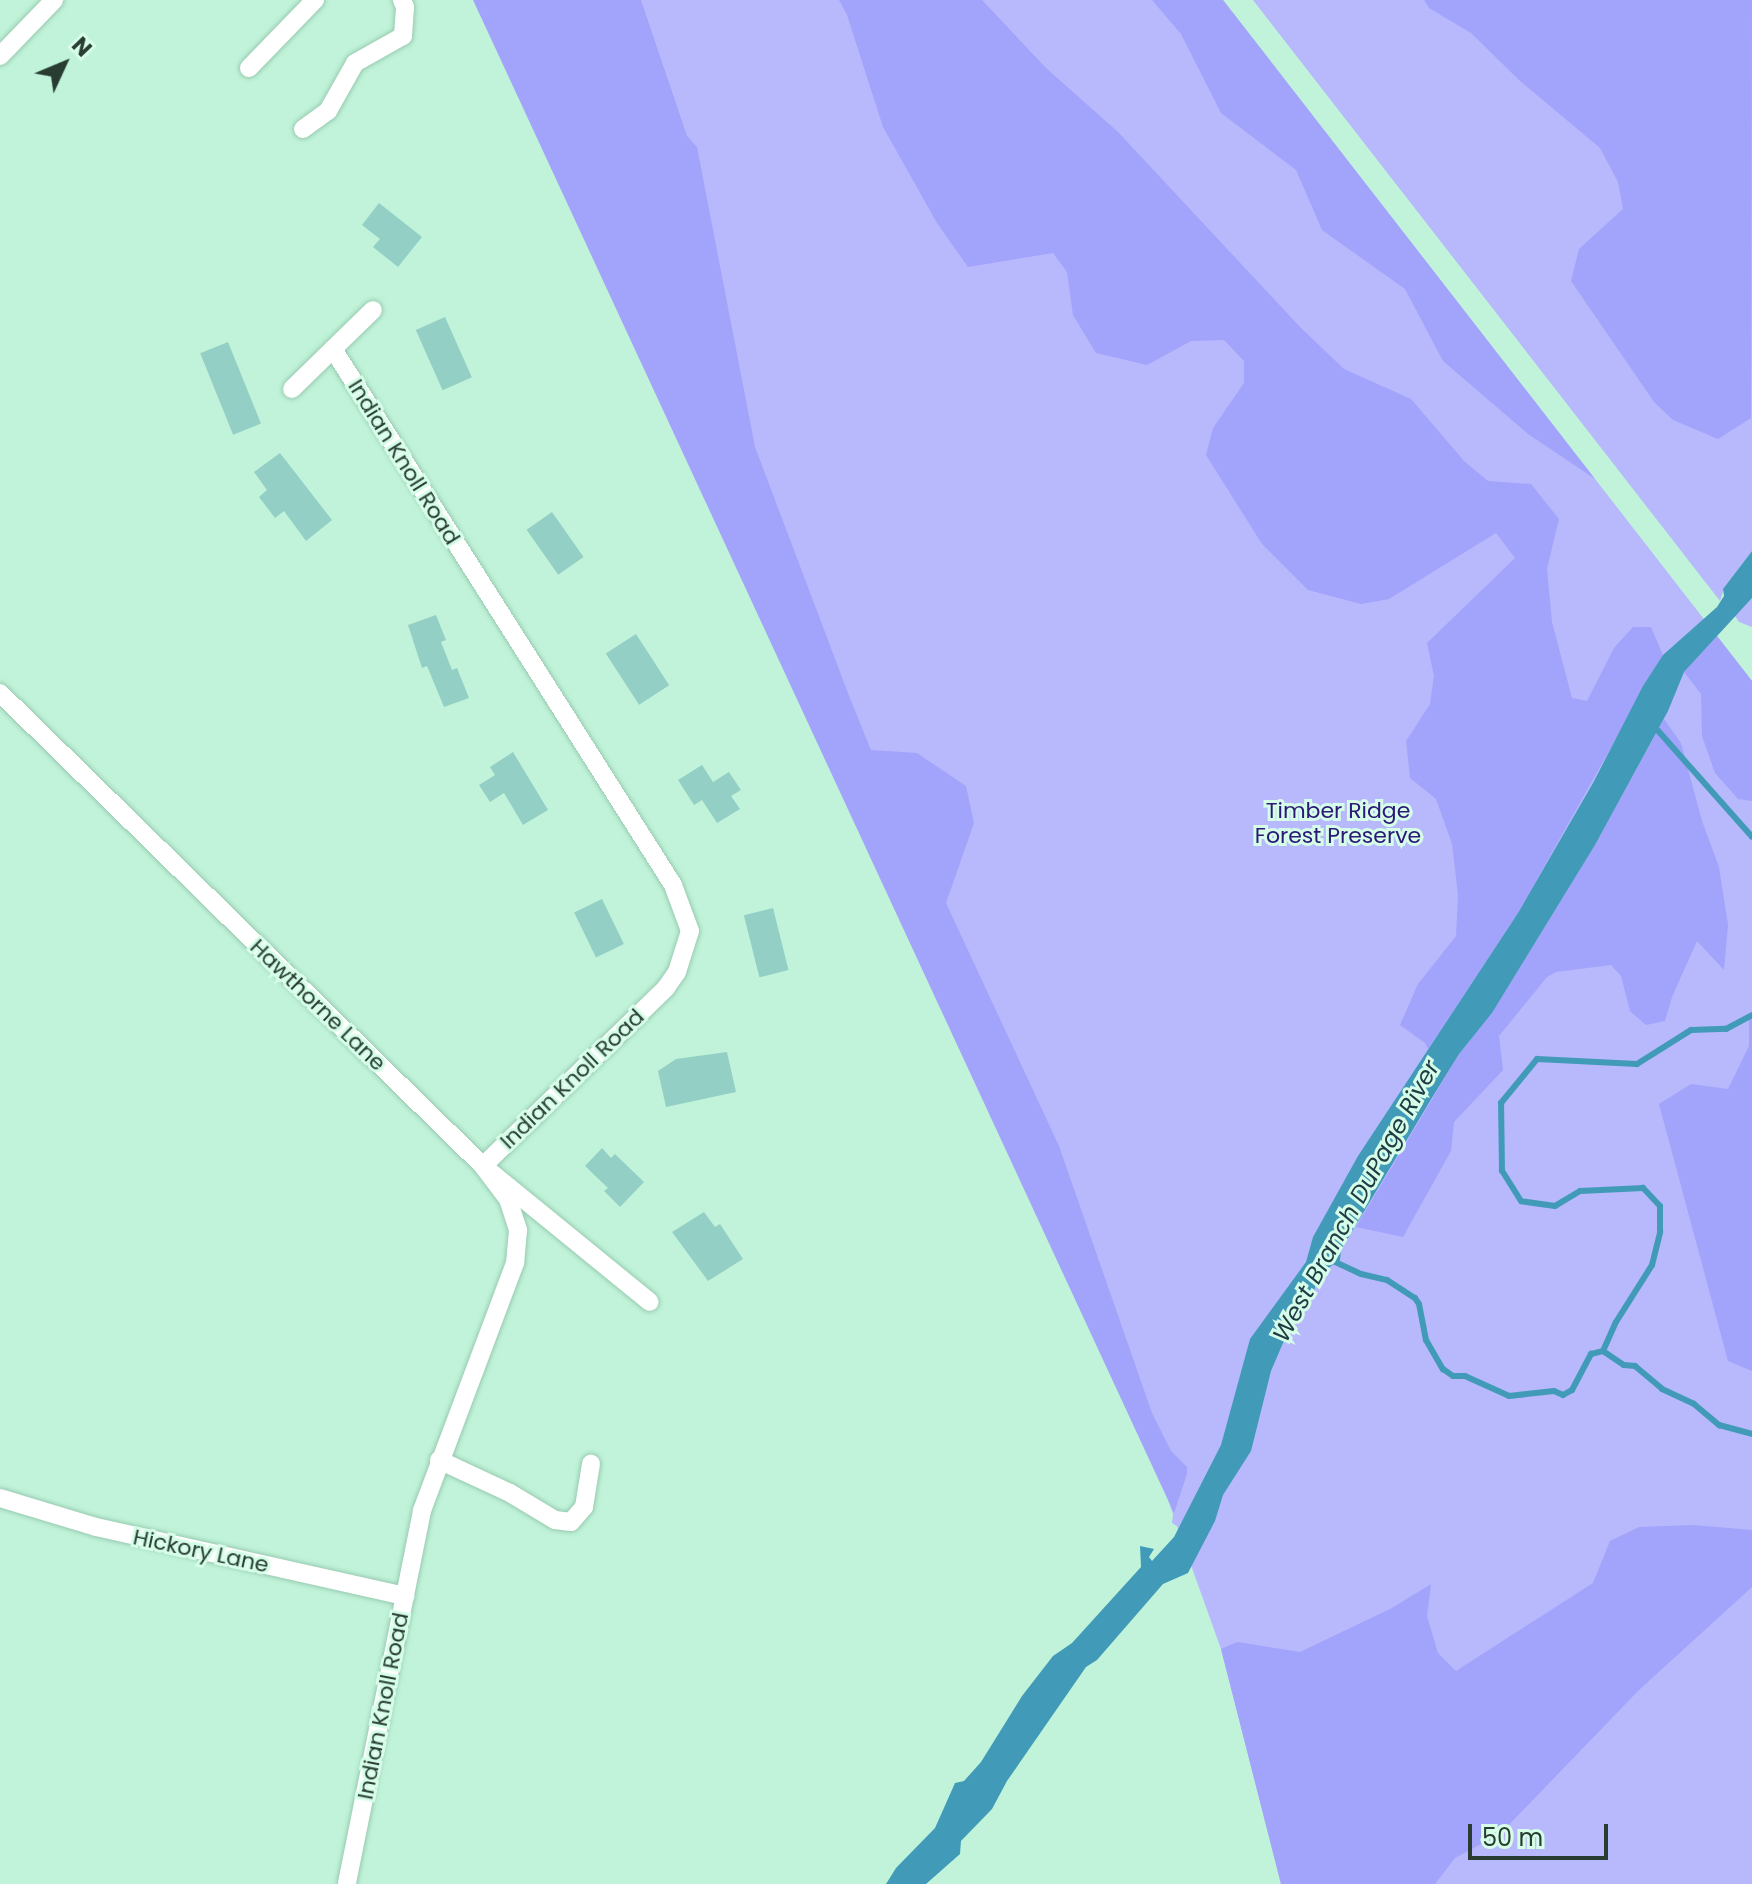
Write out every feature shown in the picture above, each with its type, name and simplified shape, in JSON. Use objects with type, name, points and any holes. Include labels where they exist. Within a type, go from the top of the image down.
[{"type":"street","points":[[0,56],[54,0]]},
{"type":"street","points":[[249,68],[315,0]]},
{"type":"street","points":[[303,129],[328,111],[355,63],[403,36],[405,7],[402,0]]},
{"type":"street","points":[[292,389],[373,310]]},
{"type":"street","name":"Indian Knoll Road","points":[[333,349],[673,885],[690,931],[677,972],[666,988],[483,1166],[508,1199],[518,1230],[515,1263],[422,1511],[347,1884]]},
{"type":"street","name":"Hawthorne Lane","points":[[0,693],[483,1166],[650,1302]]},
{"type":"street","points":[[439,1460],[510,1493],[555,1520],[571,1522],[584,1507],[591,1464]]},
{"type":"street","name":"Hickory Lane","points":[[0,1498],[96,1527],[405,1596]]},
{"type":"green space","name":"Timber Ridge Forest Preserve","points":[[479,0],[1223,0],[1752,681],[1752,1884],[1281,1884],[1221,1649],[1177,1526],[1172,1523],[1173,1514],[1084,1261]]},
{"type":"green space","points":[[1253,0],[1752,0],[1752,551],[1724,588],[1720,601]]},
{"type":"green space","points":[[1752,598],[1752,627],[1739,622],[1735,616]]},
{"type":"shaded area","points":[[473,0],[641,0],[687,136],[697,147],[755,447],[871,750],[917,753],[966,786],[974,823],[946,903],[1059,1146],[1152,1413],[1171,1451],[1187,1467],[1174,1513]]},
{"type":"shaded area","points":[[839,0],[982,0],[1046,68],[1118,132],[1300,327],[1344,369],[1411,399],[1464,461],[1488,481],[1531,484],[1559,519],[1547,569],[1552,622],[1572,698],[1587,701],[1614,648],[1633,627],[1651,627],[1663,655],[1518,913],[1428,1049],[1425,1043],[1400,1025],[1418,984],[1456,936],[1458,895],[1452,844],[1436,799],[1410,778],[1406,741],[1430,704],[1434,676],[1427,643],[1515,558],[1496,533],[1389,599],[1361,604],[1308,590],[1262,544],[1206,455],[1213,428],[1244,383],[1244,361],[1224,340],[1191,341],[1147,365],[1096,353],[1073,315],[1067,272],[1053,253],[968,267],[937,223],[883,127],[847,15]]},
{"type":"shaded area","points":[[1152,0],[1223,0],[1595,479],[1528,434],[1443,361],[1405,289],[1322,230],[1296,170],[1221,113],[1181,34]]},
{"type":"shaded area","points":[[1424,0],[1752,0],[1751,418],[1718,439],[1673,420],[1654,402],[1571,281],[1579,249],[1623,209],[1618,182],[1600,148],[1519,80],[1471,33],[1429,8]]},
{"type":"shaded area","points":[[1717,636],[1752,681],[1752,801],[1738,799],[1715,773],[1702,736],[1701,694],[1684,672]]},
{"type":"shaded area","points":[[1664,719],[1681,743],[1702,821],[1719,867],[1728,925],[1724,970],[1697,941],[1672,997],[1665,1021],[1646,1025],[1630,1011],[1621,976],[1611,965],[1556,972],[1547,977],[1499,1036],[1503,1070],[1454,1122],[1451,1151],[1403,1237],[1356,1227],[1459,1054],[1492,1013],[1595,845]]},
{"type":"shaded area","points":[[1752,1014],[1752,1371],[1728,1361],[1659,1104],[1691,1084],[1728,1089],[1749,1046],[1749,1016]]},
{"type":"shaded area","points":[[1693,1525],[1752,1530],[1752,1587],[1639,1690],[1500,1834],[1455,1858],[1435,1884],[1281,1884],[1221,1649],[1237,1642],[1300,1652],[1392,1608],[1431,1584],[1427,1616],[1438,1653],[1456,1671],[1593,1583],[1610,1541],[1639,1527]]},
{"type":"water","name":"West Branch DuPage River","points":[[1752,551],[1752,598],[1684,672],[1668,711],[1595,845],[1492,1013],[1459,1054],[1430,1101],[1341,1250],[1340,1260],[1318,1275],[1313,1296],[1286,1336],[1271,1371],[1251,1451],[1223,1495],[1215,1521],[1188,1573],[1163,1584],[1097,1660],[1086,1667],[1007,1781],[992,1809],[961,1841],[960,1854],[926,1884],[886,1884],[896,1868],[935,1828],[955,1783],[964,1781],[981,1762],[1022,1696],[1053,1656],[1072,1643],[1141,1567],[1140,1546],[1154,1549],[1149,1557],[1152,1561],[1174,1537],[1221,1445],[1250,1339],[1306,1262],[1313,1237],[1358,1156],[1518,913],[1593,783],[1643,686],[1663,655],[1717,607],[1724,596],[1723,589]]},
{"type":"building","points":[[379,203],[422,237],[398,267],[373,247],[380,239],[362,225]]},
{"type":"building","points":[[445,317],[472,377],[443,390],[416,330]]},
{"type":"building","points":[[228,342],[261,424],[233,435],[200,353]]},
{"type":"building","points":[[280,453],[332,520],[306,541],[284,511],[275,518],[259,497],[267,490],[254,472]]},
{"type":"building","points":[[552,512],[584,557],[558,575],[527,530]]},
{"type":"building","points":[[436,615],[446,640],[441,642],[452,670],[457,668],[469,698],[444,707],[427,666],[422,668],[408,625]]},
{"type":"building","points":[[636,634],[669,685],[639,705],[606,654]]},
{"type":"building","points":[[513,752],[548,810],[523,825],[504,793],[490,802],[479,785],[495,775],[490,767]]},
{"type":"building","points":[[702,765],[713,782],[729,772],[741,790],[731,796],[740,809],[717,823],[702,800],[694,805],[678,780]]},
{"type":"building","points":[[602,899],[624,944],[596,958],[574,913]]},
{"type":"building","points":[[773,908],[788,970],[759,977],[744,915]]},
{"type":"building","points":[[727,1052],[736,1092],[666,1107],[658,1071],[676,1059]]},
{"type":"building","points":[[602,1148],[611,1158],[615,1154],[644,1182],[620,1207],[604,1191],[608,1188],[585,1166]]},
{"type":"building","points":[[704,1212],[715,1227],[720,1224],[743,1259],[708,1281],[672,1232]]},
{"type":"waterway","points":[[1653,725],[1752,837]]},
{"type":"waterway","points":[[1603,1351],[1616,1322],[1652,1265],[1660,1232],[1660,1206],[1643,1188],[1580,1191],[1555,1206],[1521,1201],[1502,1171],[1501,1103],[1537,1059],[1637,1064],[1691,1030],[1726,1029],[1752,1015]]},
{"type":"waterway","name":"West Branch DuPage River","points":[[1331,1260],[1361,1274],[1387,1280],[1415,1298],[1426,1340],[1443,1369],[1453,1376],[1465,1376],[1509,1396],[1554,1391],[1563,1395],[1572,1390],[1591,1354],[1603,1351],[1624,1365],[1635,1366],[1662,1389],[1694,1404],[1719,1425],[1752,1434]]}]
